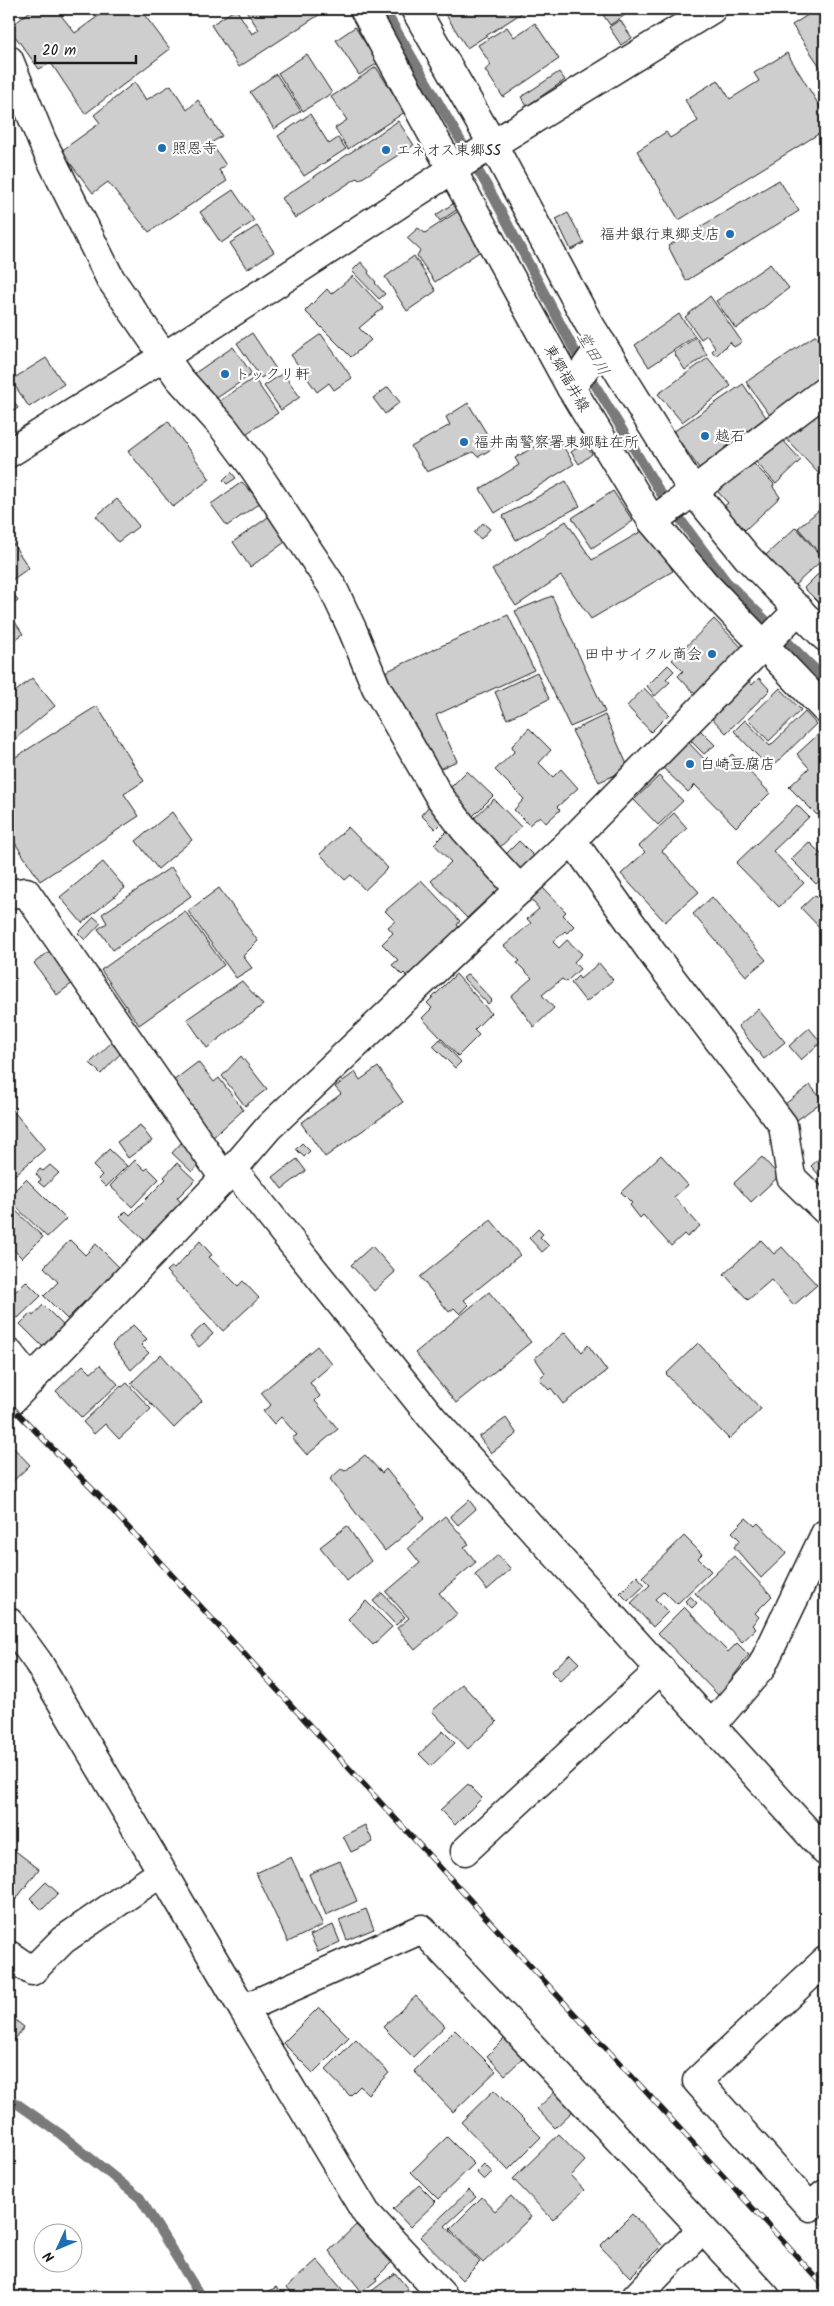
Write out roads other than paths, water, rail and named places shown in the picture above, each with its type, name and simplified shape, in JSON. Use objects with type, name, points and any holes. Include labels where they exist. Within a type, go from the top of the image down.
[{"type":"street","points":[[415,9],[493,145],[602,344],[693,491],[747,557],[825,636]]},
{"type":"street","points":[[9,453],[165,356],[453,170],[712,9]]},
{"type":"street","name":"東郷福井線","points":[[368,11],[571,388],[652,520],[705,584],[825,709]]},
{"type":"street","points":[[9,60],[42,141],[110,278],[179,378],[223,427],[254,467],[332,586],[376,687],[439,796],[464,830],[520,890]]},
{"type":"street","points":[[571,388],[602,344]]},
{"type":"street","points":[[652,520],[825,390]]},
{"type":"street","points":[[9,1403],[229,1173],[269,1127],[572,840],[799,609]]},
{"type":"street","points":[[572,840],[653,954],[783,1125],[791,1178],[825,1210]]},
{"type":"street","points":[[9,894],[26,892],[229,1173],[432,1419],[825,1850]]},
{"type":"street","points":[[9,1353],[31,1381]]},
{"type":"street","points":[[712,1724],[761,1668],[825,1534]]},
{"type":"street","points":[[9,1622],[38,1662],[366,2213],[438,2296]]},
{"type":"street","points":[[465,1851],[661,1669]]},
{"type":"street","points":[[9,1955],[32,1972],[62,1940],[162,1872]]},
{"type":"street","points":[[243,2009],[422,1929],[766,2297]]},
{"type":"street","points":[[825,1961],[697,2081],[810,2207],[825,2194]]},
{"type":"street","points":[[636,2297],[702,2229]]},
{"type":"waterway","name":"堂田川","points":[[384,9],[494,198],[577,355],[660,492],[726,581],[825,679]]},
{"type":"waterway","points":[[9,2098],[59,2133],[140,2198],[201,2297]]},
{"type":"railway","points":[[9,1404],[103,1500],[825,2287]]},
{"type":"place","name":"照恩寺","points":[[162,148]]},
{"type":"place","name":"エネオス東郷SS","points":[[386,150]]},
{"type":"place","name":"福井銀行東郷支店","points":[[730,234]]},
{"type":"place","name":"トックリ軒","points":[[225,374]]},
{"type":"place","name":"越石","points":[[705,436]]},
{"type":"place","name":"福井南警察署東郷駐在所","points":[[464,442]]},
{"type":"place","name":"田中サイクル商会","points":[[712,654]]},
{"type":"place","name":"白崎豆腐店","points":[[690,764]]}]
